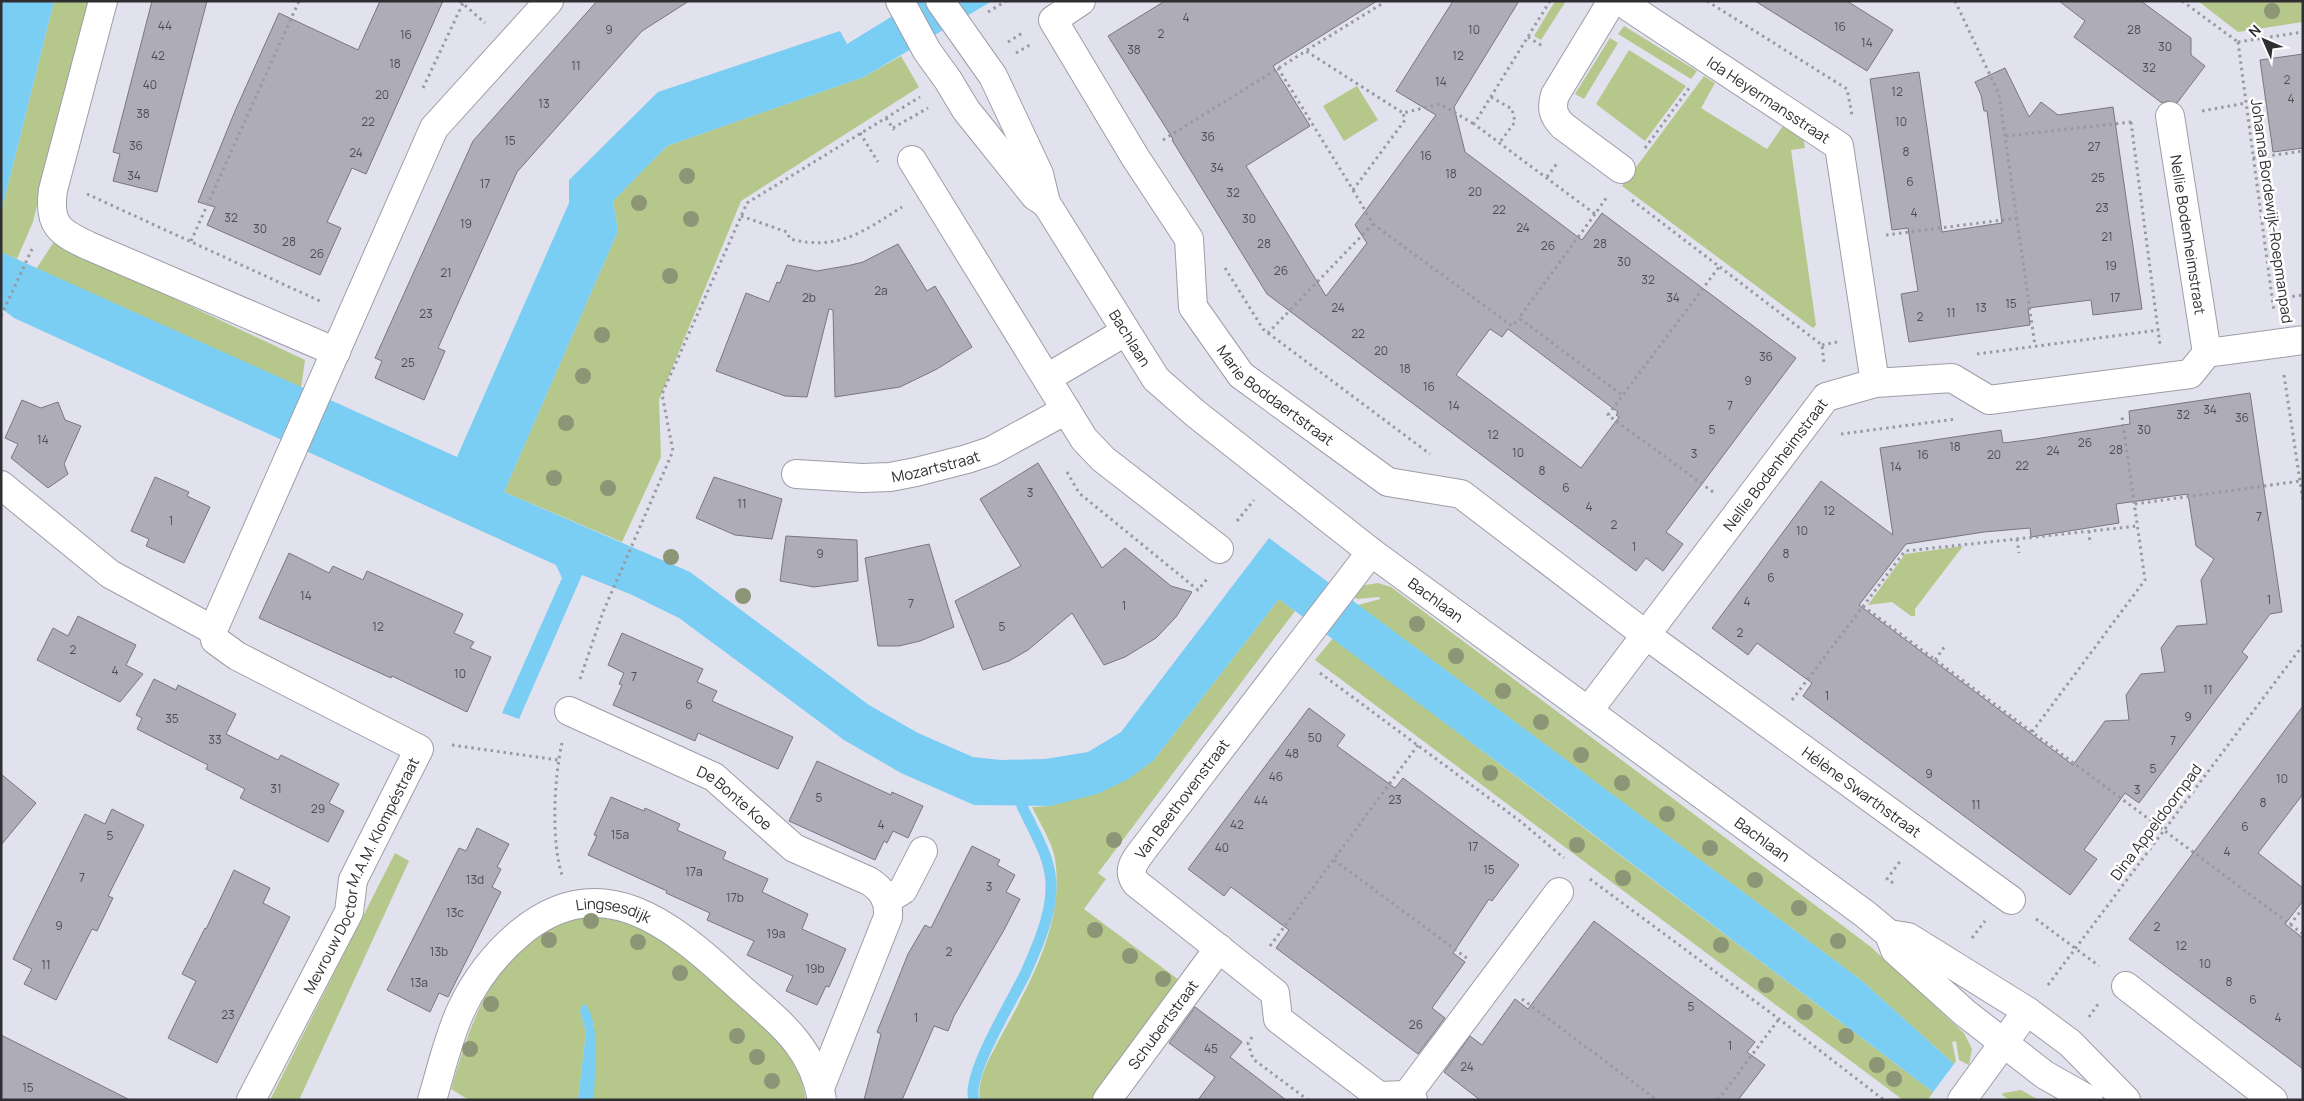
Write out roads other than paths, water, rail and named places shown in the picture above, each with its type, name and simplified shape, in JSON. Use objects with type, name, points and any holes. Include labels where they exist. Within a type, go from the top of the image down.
[{"type":"street","points":[[103,1],[56,180],[51,206],[53,219],[59,229],[66,235],[336,352]]},
{"type":"street","points":[[1,485],[110,574],[213,630],[319,393],[434,128],[549,1]]},
{"type":"street","name":"Bachlaan","points":[[940,1],[993,76],[1039,174],[1046,203],[1156,379],[1196,414],[1370,552],[1589,710],[1865,914],[1889,934],[1895,950],[1923,976],[2045,1075],[2089,1100]]},
{"type":"street","name":"Marie Boddaertstraat","points":[[1082,1],[1053,20],[1135,157],[1188,239],[1193,307],[1241,375],[1388,482],[1461,494],[1646,635]]},
{"type":"street","points":[[1612,1],[1555,95],[1552,104],[1556,119],[1563,126],[1631,161]]},
{"type":"street","name":"Ida Heyermansstraat","points":[[1627,1],[1629,7],[1839,146],[1875,383]]},
{"type":"street","name":"Bachlaan","points":[[901,4],[927,50],[987,138],[1035,196],[1046,203]]},
{"type":"street","name":"Nellie Bodenheimstraat","points":[[1589,710],[1826,397],[1875,383],[1952,378],[1989,400],[2190,374],[2207,353],[2170,116]]},
{"type":"street","points":[[912,160],[1084,440],[1103,459],[1217,547]]},
{"type":"street","points":[[1047,378],[1125,332]]},
{"type":"street","points":[[2207,353],[2291,342]]},
{"type":"street","name":"Mozartstraat","points":[[796,474],[862,478],[890,477],[916,472],[967,459],[991,450],[1066,410]]},
{"type":"street","name":"Van Beethovenstraat","points":[[1370,552],[1131,868],[1131,874],[1136,883],[1275,993],[1278,1019],[1378,1096],[1410,1097],[1559,892]]},
{"type":"street","name":"Mevrouw Doctor M.A.M. Klompéstraat","points":[[213,630],[215,640],[237,656],[419,749],[353,880],[349,912],[250,1100]]},
{"type":"street","name":"Hélène Swarthstraat","points":[[1646,635],[2008,897]]},
{"type":"street","name":"De Bonte Koe","points":[[569,710],[714,777],[794,848],[869,881],[878,887],[887,900]]},
{"type":"street","points":[[821,1094],[888,917],[887,900],[903,890],[923,851]]},
{"type":"street","name":"Lingsesdijk","points":[[432,1100],[457,1019],[477,981],[498,953],[536,920],[573,904],[591,902],[626,907],[683,939],[782,1025],[803,1048],[821,1094]]},
{"type":"street","name":"Bachlaan","points":[[1889,934],[1908,937],[2027,1012],[2070,1043],[2126,1100]]},
{"type":"street","name":"Schubertstraat","points":[[1107,1100],[1219,948]]},
{"type":"street","points":[[2126,986],[2273,1100]]},
{"type":"street","points":[[1962,1100],[2027,1012]]},
{"type":"water","points":[[1,1],[54,1],[1,213]]},
{"type":"water","points":[[917,1],[992,1],[864,77],[667,146],[613,201],[618,231],[504,492],[690,572],[869,705],[918,733],[973,757],[1001,760],[1045,759],[1088,752],[1121,732],[1269,538],[1861,980],[1954,1064],[1933,1092],[1279,599],[1153,761],[1127,780],[1097,794],[1050,806],[974,805],[901,773],[844,740],[679,618],[630,594],[582,575],[519,719],[502,713],[562,578],[556,565],[14,318],[1,308],[1,252],[457,457],[569,203],[569,180],[658,92],[840,31],[847,44]]},
{"type":"water","points":[[583,1004],[586,1005],[591,1014],[594,1025],[594,1100],[578,1100],[586,1033],[580,1011]]},
{"type":"waterway","points":[[974,1100],[973,1089],[983,1056],[1035,952],[1049,909],[1051,888],[1049,867],[1022,806]]}]
